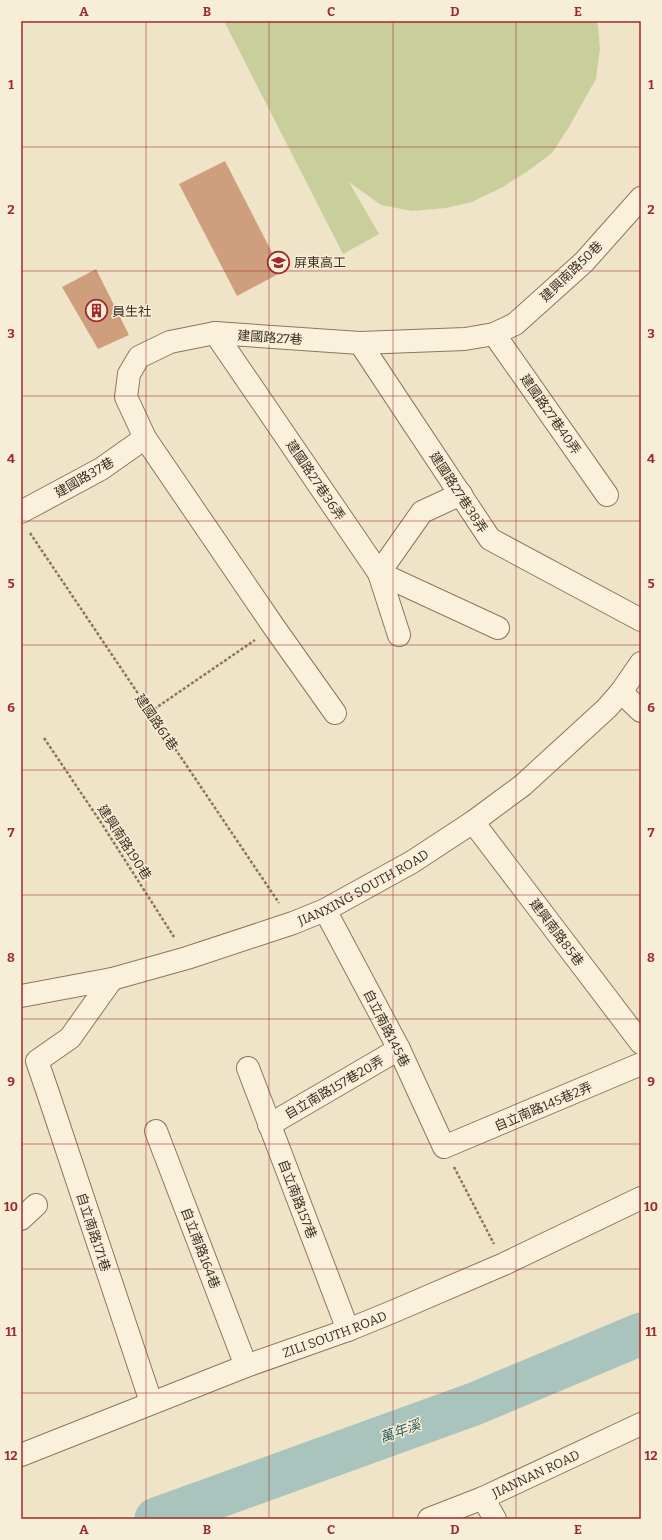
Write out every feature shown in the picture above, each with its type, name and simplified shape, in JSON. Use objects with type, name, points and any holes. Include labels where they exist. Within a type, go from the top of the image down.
[{"type":"street","name":"建興南路50巷","points":[[494,334],[515,324],[578,267],[641,198]]},
{"type":"street","name":"建國路27巷","points":[[145,438],[126,397],[128,374],[139,357],[170,342],[215,333],[360,343],[466,339],[494,334]]},
{"type":"street","name":"建國路27巷36弄","points":[[215,333],[379,573],[399,635]]},
{"type":"street","name":"建國路27巷40弄","points":[[494,334],[607,495]]},
{"type":"street","name":"建國路27巷38弄","points":[[360,343],[490,539],[641,620]]},
{"type":"street","name":"建國路37巷","points":[[23,519],[101,469],[145,438]]},
{"type":"street","points":[[145,438],[335,713]]},
{"type":"street","points":[[461,494],[422,512],[379,573],[498,628]]},
{"type":"street","name":"JIANXING SOUTH ROAD","points":[[21,996],[112,979],[187,958],[293,924],[325,910],[412,862],[473,822],[523,785],[606,708],[621,692],[641,663]]},
{"type":"street","points":[[621,692],[641,711]]},
{"type":"street","name":"建興南路85巷","points":[[473,822],[641,1043]]},
{"type":"street","name":"自立南路145巷","points":[[325,910],[399,1049],[444,1147]]},
{"type":"street","name":"自立南路171巷","points":[[112,979],[70,1038],[37,1061],[151,1402]]},
{"type":"street","name":"自立南路157巷20弄","points":[[269,1125],[399,1049]]},
{"type":"street","name":"自立南路145巷2弄","points":[[444,1147],[641,1064]]},
{"type":"street","name":"自立南路157巷","points":[[248,1068],[348,1330]]},
{"type":"street","name":"自立南路164巷","points":[[156,1131],[246,1366]]},
{"type":"street","name":"ZILI SOUTH ROAD","points":[[21,1454],[151,1402],[246,1366],[348,1330],[504,1264],[641,1198]]},
{"type":"street","name":"JIANNAN ROAD","points":[[429,1519],[483,1498],[641,1424]]},
{"type":"street","points":[[483,1498],[495,1519]]},
{"type":"path","name":"建國路61巷","points":[[23,519],[150,712],[293,924]]},
{"type":"path","points":[[150,712],[274,626]]},
{"type":"path","name":"建興南路190巷","points":[[44,738],[100,821],[187,958]]},
{"type":"path","points":[[444,1147],[504,1264]]},
{"type":"green space","points":[[224,21],[596,21],[598,25],[600,49],[596,79],[569,127],[552,153],[528,171],[501,188],[472,202],[446,208],[412,211],[381,205],[349,182],[379,234],[343,254]]},
{"type":"building","points":[[225,161],[282,272],[237,296],[179,184]]},
{"type":"building","name":"員生社","points":[[96,269],[129,335],[98,349],[62,287]]},
{"type":"waterway","name":"萬年溪","points":[[156,1519],[474,1404],[641,1334]]},
{"type":"place","name":"屏東高工","points":[[279,262]]},
{"type":"place","name":"員生社","points":[[97,311]]}]
